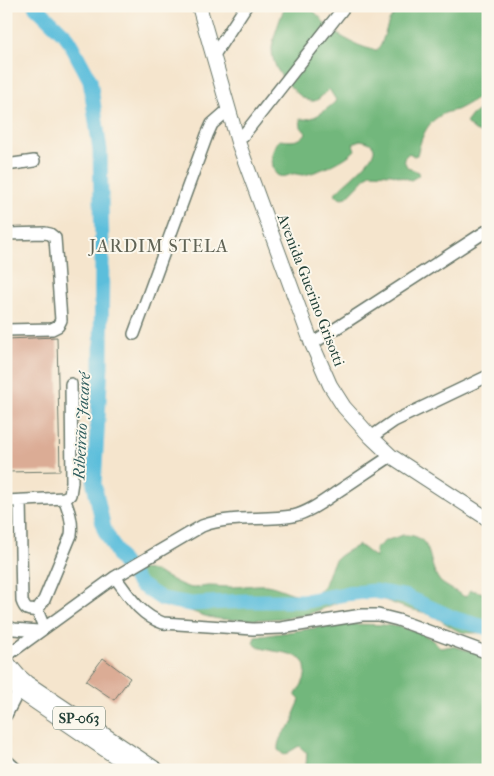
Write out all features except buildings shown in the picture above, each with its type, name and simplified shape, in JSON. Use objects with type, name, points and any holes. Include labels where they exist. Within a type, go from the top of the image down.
[{"type":"main road","name":"Avenida Guerino Grisotti","points":[[199,6],[238,142],[312,344],[330,385],[344,407],[371,438],[391,456],[488,519]]},
{"type":"main road","name":"SP-063","points":[[6,661],[27,683],[157,770]]},
{"type":"main road","name":"SP-063","points":[[6,682],[135,770]]},
{"type":"street","points":[[214,55],[246,6]]},
{"type":"street","points":[[238,142],[344,6]]},
{"type":"street","points":[[134,334],[207,135],[212,124],[228,110]]},
{"type":"street","points":[[6,165],[34,161]]},
{"type":"street","points":[[312,344],[488,230]]},
{"type":"street","points":[[6,234],[45,233],[55,238],[61,320],[58,326],[52,329],[6,330]]},
{"type":"street","points":[[371,438],[394,421],[488,376]]},
{"type":"street","points":[[6,501],[64,498],[70,495],[72,491],[71,384]]},
{"type":"street","points":[[6,656],[33,638],[41,629],[123,572],[202,526],[233,518],[278,518],[295,515],[313,508],[391,456]]},
{"type":"street","points":[[41,629],[37,610],[44,600],[71,535],[71,518],[64,498]]},
{"type":"street","points":[[20,501],[22,601],[24,608],[27,610],[37,610]]},
{"type":"street","points":[[123,572],[138,608],[150,619],[162,623],[253,629],[281,628],[362,615],[378,616],[398,620],[488,653]]},
{"type":"street","points":[[6,626],[14,629],[41,629]]},
{"type":"street","points":[[6,715],[19,690]]},
{"type":"street","points":[[6,760],[17,770]]},
{"type":"green space","points":[[290,6],[309,8],[338,34],[358,45],[377,50],[381,45],[389,21],[395,13],[407,6],[488,6],[488,100],[482,98],[475,100],[457,110],[445,113],[429,125],[417,155],[414,156],[409,153],[404,158],[408,168],[419,172],[418,176],[411,180],[392,174],[370,173],[347,197],[336,196],[335,193],[365,164],[374,152],[372,144],[360,140],[353,144],[355,150],[351,154],[323,169],[303,175],[293,174],[283,177],[277,175],[273,168],[272,158],[279,140],[294,141],[304,136],[306,133],[301,127],[300,119],[318,115],[336,100],[329,89],[316,100],[309,101],[288,84],[277,69],[273,57],[273,44],[284,8]]},
{"type":"green space","points":[[488,102],[488,136],[475,131],[466,123],[472,115]]},
{"type":"green space","points":[[403,535],[413,536],[425,544],[435,573],[443,584],[465,597],[471,590],[488,594],[488,634],[458,631],[428,614],[368,597],[348,599],[299,616],[246,620],[213,618],[191,611],[154,594],[140,581],[136,570],[151,570],[179,584],[193,588],[266,585],[295,594],[307,595],[323,587],[333,563],[344,553],[359,545],[376,558],[375,549],[385,541]]},
{"type":"green space","points":[[342,624],[386,625],[408,629],[428,637],[440,648],[452,646],[488,656],[488,770],[302,770],[306,766],[307,753],[299,746],[284,755],[278,750],[285,731],[294,722],[294,714],[300,700],[296,694],[305,676],[305,666],[295,656],[259,647],[253,643],[255,637]]},
{"type":"waterway","name":"Ribeirão Jacaré","points":[[35,6],[67,37],[90,80],[100,150],[102,247],[101,366],[94,484],[104,529],[120,559],[139,584],[162,599],[191,604],[246,601],[306,601],[374,591],[407,597],[456,619],[488,628]]},
{"type":"district","name":"JARDIM STELA","points":[[159,246]]}]
